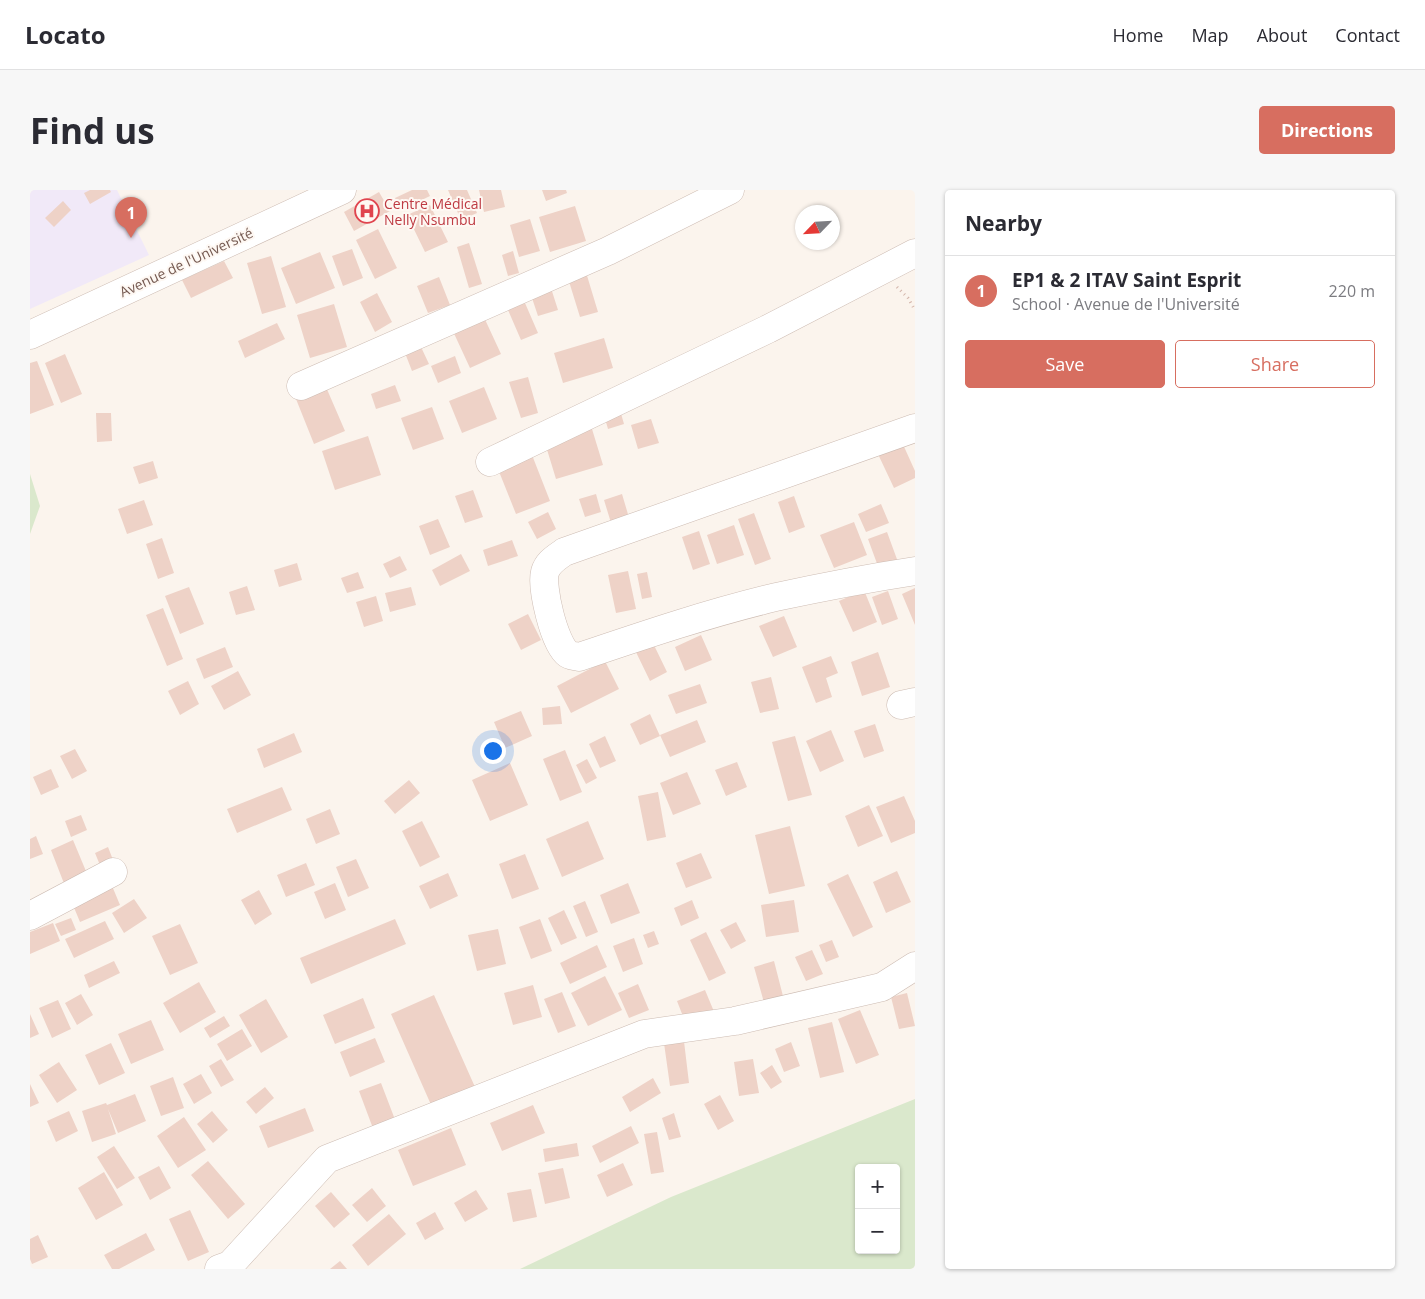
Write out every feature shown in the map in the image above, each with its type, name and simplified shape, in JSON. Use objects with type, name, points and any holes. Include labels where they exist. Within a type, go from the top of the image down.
[{"type":"street","name":"Avenue de l'Université","points":[[30,334],[342,190]]},
{"type":"street","points":[[301,386],[608,251],[730,190]]},
{"type":"street","points":[[490,462],[768,329],[915,253]]},
{"type":"street","points":[[915,428],[564,552],[549,563],[545,573],[544,588],[560,645],[568,655],[579,657],[670,627],[776,597],[915,571]]},
{"type":"street","points":[[30,916],[113,872]]},
{"type":"street","points":[[219,1269],[230,1265],[327,1159],[644,1034],[735,1021],[882,987],[915,966]]},
{"type":"path","points":[[882,271],[908,298],[915,310]]},
{"type":"shaded area","points":[[30,190],[117,190],[149,255],[30,309]]},
{"type":"green space","points":[[30,474],[40,506],[30,534]]},
{"type":"green space","points":[[915,1099],[915,1269],[520,1269],[671,1197]]},
{"type":"building","points":[[90,190],[110,190],[111,192],[90,204],[84,193]]},
{"type":"building","points":[[412,190],[427,190],[430,196],[401,210],[395,198]]},
{"type":"building","points":[[448,190],[467,190],[477,213],[461,220]]},
{"type":"building","points":[[479,190],[501,190],[505,207],[484,212]]},
{"type":"building","points":[[542,190],[566,190],[567,193],[546,201]]},
{"type":"building","name":"Centre Médical Nelly Nsumbu","points":[[379,192],[390,211],[354,231],[344,212]]},
{"type":"building","points":[[63,201],[71,210],[54,227],[45,218]]},
{"type":"building","points":[[430,205],[448,242],[425,252],[407,215]]},
{"type":"building","points":[[575,206],[586,241],[550,252],[539,217]]},
{"type":"building","points":[[530,219],[540,251],[519,257],[510,225]]},
{"type":"building","points":[[378,229],[397,268],[375,279],[356,240]]},
{"type":"building","points":[[469,243],[482,284],[469,288],[457,247]]},
{"type":"building","points":[[352,249],[363,278],[343,286],[332,256]]},
{"type":"building","points":[[513,251],[519,273],[508,276],[502,255]]},
{"type":"building","points":[[320,252],[335,288],[296,304],[281,268]]},
{"type":"building","points":[[271,256],[286,307],[262,314],[247,263]]},
{"type":"building","points":[[224,261],[233,278],[191,298],[182,280]]},
{"type":"building","points":[[585,269],[598,312],[580,317],[567,275]]},
{"type":"building","points":[[439,277],[450,305],[428,313],[417,286]]},
{"type":"building","points":[[550,285],[558,310],[538,316],[530,292]]},
{"type":"building","points":[[377,293],[392,322],[375,332],[360,302]]},
{"type":"building","points":[[525,303],[538,333],[521,340],[508,310]]},
{"type":"building","points":[[334,304],[347,347],[310,358],[297,315]]},
{"type":"building","points":[[482,313],[501,354],[470,368],[451,327]]},
{"type":"building","points":[[277,323],[285,339],[245,358],[238,341]]},
{"type":"building","points":[[604,338],[613,368],[563,383],[554,353]]},
{"type":"building","points":[[421,347],[429,364],[412,371],[405,353]]},
{"type":"building","points":[[65,354],[82,394],[61,403],[45,363]]},
{"type":"building","points":[[455,356],[461,373],[438,383],[431,366]]},
{"type":"building","points":[[37,361],[54,405],[30,414],[30,363]]},
{"type":"building","points":[[528,377],[538,413],[521,418],[509,382]]},
{"type":"building","points":[[395,385],[401,401],[376,409],[371,394]]},
{"type":"building","points":[[326,387],[345,431],[314,444],[296,399]]},
{"type":"building","points":[[484,387],[497,419],[462,433],[449,401]]},
{"type":"building","points":[[432,407],[444,439],[413,450],[401,418]]},
{"type":"building","points":[[620,410],[624,424],[608,429],[604,415]]},
{"type":"building","points":[[96,413],[111,413],[112,441],[97,442]]},
{"type":"building","points":[[651,419],[659,443],[638,449],[631,425]]},
{"type":"building","points":[[592,429],[603,465],[556,479],[545,443]]},
{"type":"building","points":[[368,436],[381,475],[335,490],[322,451]]},
{"type":"building","points":[[901,440],[915,471],[915,478],[894,488],[877,452]]},
{"type":"building","points":[[532,455],[550,501],[516,514],[498,469]]},
{"type":"building","points":[[153,461],[158,478],[139,484],[133,467]]},
{"type":"building","points":[[473,490],[483,517],[465,523],[455,496]]},
{"type":"building","points":[[596,494],[601,512],[585,517],[579,499]]},
{"type":"building","points":[[622,494],[630,521],[612,526],[604,500]]},
{"type":"building","points":[[794,496],[805,527],[789,533],[778,502]]},
{"type":"building","points":[[144,500],[153,525],[127,534],[118,509]]},
{"type":"building","points":[[881,504],[889,523],[866,532],[858,514]]},
{"type":"building","points":[[548,512],[556,529],[537,539],[528,522]]},
{"type":"building","points":[[754,513],[771,559],[755,565],[738,519]]},
{"type":"building","points":[[438,519],[450,547],[430,555],[419,526]]},
{"type":"building","points":[[854,522],[867,555],[834,568],[820,535]]},
{"type":"building","points":[[734,525],[744,555],[717,564],[707,535]]},
{"type":"building","points":[[699,531],[710,564],[693,570],[682,537]]},
{"type":"building","points":[[887,532],[898,562],[879,569],[868,539]]},
{"type":"building","points":[[162,538],[174,573],[158,579],[146,544]]},
{"type":"building","points":[[512,540],[518,556],[488,566],[483,550]]},
{"type":"building","points":[[461,554],[470,571],[440,586],[432,570]]},
{"type":"building","points":[[400,556],[407,570],[390,578],[383,564]]},
{"type":"building","points":[[297,563],[302,580],[279,587],[274,570]]},
{"type":"building","points":[[628,571],[636,609],[616,613],[608,575]]},
{"type":"building","points":[[358,572],[364,588],[347,593],[341,578]]},
{"type":"building","points":[[647,572],[652,597],[642,599],[637,574]]},
{"type":"building","points":[[247,586],[255,610],[236,615],[229,592]]},
{"type":"building","points":[[189,587],[204,624],[180,634],[165,596]]},
{"type":"building","points":[[411,587],[416,605],[390,612],[385,593]]},
{"type":"building","points":[[915,588],[915,625],[902,594]]},
{"type":"building","points":[[864,590],[877,622],[853,632],[839,601]]},
{"type":"building","points":[[888,591],[898,619],[882,625],[872,597]]},
{"type":"building","points":[[376,596],[383,621],[364,627],[356,602]]},
{"type":"building","points":[[163,608],[183,659],[167,666],[146,615]]},
{"type":"building","points":[[528,614],[541,640],[521,650],[508,624]]},
{"type":"building","points":[[784,616],[797,647],[773,657],[759,626]]},
{"type":"building","points":[[701,635],[712,660],[685,671],[675,647]]},
{"type":"building","points":[[651,639],[667,672],[650,681],[634,648]]},
{"type":"building","points":[[225,647],[233,667],[204,679],[196,659]]},
{"type":"building","points":[[878,652],[890,687],[862,696],[851,662]]},
{"type":"building","points":[[831,656],[838,673],[826,678],[832,697],[816,703],[802,667]]},
{"type":"building","points":[[605,661],[619,689],[571,713],[557,686]]},
{"type":"building","points":[[238,671],[251,695],[224,710],[211,686]]},
{"type":"building","points":[[771,677],[779,709],[760,713],[751,682]]},
{"type":"building","points":[[188,681],[199,704],[180,715],[168,691]]},
{"type":"building","points":[[700,684],[707,703],[676,714],[668,695]]},
{"type":"building","points":[[560,706],[562,724],[543,725],[542,708]]},
{"type":"building","points":[[521,711],[532,736],[505,748],[494,722]]},
{"type":"building","points":[[650,714],[660,736],[640,745],[630,724]]},
{"type":"building","points":[[697,720],[706,742],[670,757],[660,735]]},
{"type":"building","points":[[875,724],[884,751],[864,758],[854,731]]},
{"type":"building","points":[[831,730],[844,761],[820,772],[806,741]]},
{"type":"building","points":[[294,733],[302,752],[264,768],[257,749]]},
{"type":"building","points":[[605,736],[616,761],[600,768],[589,744]]},
{"type":"building","points":[[795,736],[812,795],[788,801],[772,742]]},
{"type":"building","points":[[75,749],[87,771],[72,779],[60,756]]},
{"type":"building","points":[[565,750],[582,792],[560,801],[543,759]]},
{"type":"building","points":[[587,759],[597,778],[586,784],[576,765]]},
{"type":"building","points":[[737,762],[747,787],[726,796],[715,770]]},
{"type":"building","points":[[510,763],[528,805],[490,821],[472,780]]},
{"type":"building","points":[[51,769],[59,787],[41,795],[33,777]]},
{"type":"building","points":[[687,772],[701,804],[673,815],[660,783]]},
{"type":"building","points":[[409,780],[420,793],[395,814],[384,801]]},
{"type":"building","points":[[282,787],[292,810],[237,833],[227,809]]},
{"type":"building","points":[[658,792],[666,837],[647,841],[638,796]]},
{"type":"building","points":[[904,796],[915,821],[915,833],[891,843],[876,807]]},
{"type":"building","points":[[869,805],[883,836],[858,847],[845,816]]},
{"type":"building","points":[[330,809],[340,834],[316,844],[306,819]]},
{"type":"building","points":[[81,815],[87,830],[71,837],[65,821]]},
{"type":"building","points":[[422,821],[440,857],[420,867],[402,831]]},
{"type":"building","points":[[588,821],[604,859],[562,877],[546,839]]},
{"type":"building","points":[[790,826],[805,886],[769,894],[755,835]]},
{"type":"building","points":[[36,836],[43,854],[30,859],[30,839]]},
{"type":"building","points":[[73,840],[88,876],[65,886],[51,850]]},
{"type":"building","points":[[108,847],[115,865],[102,870],[95,853]]},
{"type":"building","points":[[701,853],[712,878],[686,888],[676,863]]},
{"type":"building","points":[[525,854],[539,889],[512,899],[499,864]]},
{"type":"building","points":[[356,859],[369,888],[348,897],[336,867]]},
{"type":"building","points":[[306,863],[315,885],[286,897],[277,875]]},
{"type":"building","points":[[897,871],[911,902],[886,913],[873,882]]},
{"type":"building","points":[[448,873],[458,896],[430,909],[419,886]]},
{"type":"building","points":[[848,874],[873,927],[853,937],[827,884]]},
{"type":"building","points":[[110,881],[120,905],[80,922],[70,898]]},
{"type":"building","points":[[335,883],[346,910],[325,919],[314,892]]},
{"type":"building","points":[[628,883],[640,913],[611,924],[600,895]]},
{"type":"building","points":[[259,890],[272,914],[255,925],[241,900]]},
{"type":"building","points":[[134,899],[147,918],[124,933],[112,913]]},
{"type":"building","points":[[692,900],[699,918],[681,926],[674,908]]},
{"type":"building","points":[[794,900],[799,932],[766,937],[761,905]]},
{"type":"building","points":[[585,901],[598,932],[586,937],[573,906]]},
{"type":"building","points":[[564,910],[577,938],[561,945],[548,918]]},
{"type":"building","points":[[71,918],[76,930],[61,936],[55,924]]},
{"type":"building","points":[[395,919],[406,944],[311,984],[300,958]]},
{"type":"building","points":[[540,919],[552,951],[531,959],[519,927]]},
{"type":"building","points":[[105,921],[114,939],[74,958],[65,939]]},
{"type":"building","points":[[736,922],[746,941],[731,949],[720,930]]},
{"type":"building","points":[[53,923],[60,941],[30,954],[30,932]]},
{"type":"building","points":[[180,924],[198,963],[170,975],[152,936]]},
{"type":"building","points":[[498,929],[506,964],[477,971],[468,935]]},
{"type":"building","points":[[654,931],[659,944],[648,948],[643,935]]},
{"type":"building","points":[[706,932],[726,973],[709,981],[690,940]]},
{"type":"building","points":[[634,938],[643,964],[623,972],[613,946]]},
{"type":"building","points":[[832,940],[839,957],[826,962],[819,945]]},
{"type":"building","points":[[597,945],[607,967],[570,984],[560,963]]},
{"type":"building","points":[[812,950],[823,974],[806,981],[795,957]]},
{"type":"building","points":[[114,961],[120,973],[89,988],[84,975]]},
{"type":"building","points":[[774,961],[784,1000],[765,1006],[754,967]]},
{"type":"building","points":[[605,976],[622,1010],[588,1026],[571,993]]},
{"type":"building","points":[[199,982],[216,1012],[180,1033],[163,1003]]},
{"type":"building","points":[[638,984],[649,1010],[629,1018],[618,993]]},
{"type":"building","points":[[533,985],[542,1017],[513,1025],[504,993]]},
{"type":"building","points":[[705,990],[715,1014],[686,1024],[677,1001]]},
{"type":"building","points":[[562,992],[576,1026],[558,1033],[544,999]]},
{"type":"building","points":[[907,993],[915,1026],[899,1029],[891,997]]},
{"type":"building","points":[[81,994],[93,1015],[77,1025],[65,1003]]},
{"type":"building","points":[[434,995],[475,1087],[432,1107],[391,1014]]},
{"type":"building","points":[[363,998],[375,1028],[335,1044],[323,1015]]},
{"type":"building","points":[[266,999],[288,1037],[261,1053],[239,1015]]},
{"type":"building","points":[[58,1000],[71,1029],[52,1038],[39,1008]]},
{"type":"building","points":[[860,1010],[879,1055],[856,1064],[838,1019]]},
{"type":"building","points":[[30,1014],[39,1034],[30,1038]]},
{"type":"building","points":[[224,1016],[230,1026],[210,1038],[204,1028]]},
{"type":"building","points":[[151,1020],[164,1050],[131,1064],[118,1034]]},
{"type":"building","points":[[832,1022],[844,1072],[820,1078],[808,1028]]},
{"type":"building","points":[[242,1029],[252,1046],[227,1061],[217,1044]]},
{"type":"building","points":[[683,1033],[689,1083],[670,1086],[663,1036]]},
{"type":"building","points":[[375,1038],[385,1062],[350,1077],[340,1052]]},
{"type":"building","points":[[791,1042],[800,1066],[784,1072],[775,1049]]},
{"type":"building","points":[[111,1043],[125,1073],[99,1085],[85,1055]]},
{"type":"building","points":[[221,1059],[234,1080],[221,1087],[209,1066]]},
{"type":"building","points":[[753,1059],[759,1093],[739,1096],[734,1062]]},
{"type":"building","points":[[59,1062],[77,1090],[57,1103],[39,1075]]},
{"type":"building","points":[[772,1065],[782,1082],[771,1089],[760,1073]]},
{"type":"building","points":[[201,1074],[212,1093],[194,1104],[183,1084]]},
{"type":"building","points":[[173,1077],[184,1108],[161,1116],[150,1086]]},
{"type":"building","points":[[653,1078],[661,1093],[630,1112],[622,1097]]},
{"type":"building","points":[[381,1083],[399,1130],[377,1139],[359,1091]]},
{"type":"building","points":[[30,1084],[39,1103],[30,1107]]},
{"type":"building","points":[[265,1087],[274,1098],[256,1114],[246,1102]]},
{"type":"building","points":[[135,1094],[146,1121],[118,1133],[108,1109],[116,1134],[92,1142],[82,1111],[106,1103],[107,1105]]},
{"type":"building","points":[[720,1095],[734,1121],[718,1130],[704,1104]]},
{"type":"building","points":[[533,1105],[545,1133],[502,1151],[490,1123]]},
{"type":"building","points":[[305,1108],[314,1131],[268,1148],[259,1126]]},
{"type":"building","points":[[69,1111],[78,1131],[56,1142],[47,1121]]},
{"type":"building","points":[[212,1111],[228,1130],[213,1143],[197,1124]]},
{"type":"building","points":[[674,1113],[681,1137],[669,1140],[662,1118]]},
{"type":"building","points":[[184,1117],[206,1150],[178,1168],[157,1136]]},
{"type":"building","points":[[631,1126],[639,1143],[600,1163],[592,1146]]},
{"type":"building","points":[[451,1128],[466,1165],[413,1186],[398,1150]]},
{"type":"building","points":[[657,1132],[664,1172],[651,1174],[644,1134]]},
{"type":"building","points":[[577,1143],[579,1156],[545,1162],[543,1149]]},
{"type":"building","points":[[114,1146],[135,1178],[117,1189],[97,1157]]},
{"type":"building","points":[[208,1161],[245,1204],[228,1219],[191,1175]]},
{"type":"building","points":[[623,1163],[633,1185],[607,1197],[597,1175]]},
{"type":"building","points":[[159,1166],[171,1188],[150,1200],[138,1177]]},
{"type":"building","points":[[563,1168],[570,1198],[545,1204],[538,1173]]},
{"type":"building","points":[[104,1172],[123,1205],[96,1220],[78,1188]]},
{"type":"building","points":[[372,1188],[386,1206],[367,1222],[352,1205]]},
{"type":"building","points":[[531,1189],[537,1217],[513,1222],[507,1193]]},
{"type":"building","points":[[476,1190],[488,1209],[465,1222],[454,1203]]},
{"type":"building","points":[[331,1192],[350,1214],[334,1228],[315,1206]]},
{"type":"building","points":[[190,1210],[209,1252],[188,1261],[169,1219]]},
{"type":"building","points":[[435,1212],[444,1229],[425,1240],[416,1223]]},
{"type":"building","points":[[389,1214],[406,1234],[368,1266],[352,1245]]},
{"type":"building","points":[[146,1233],[155,1250],[119,1269],[112,1269],[104,1255]]},
{"type":"building","points":[[38,1235],[48,1257],[32,1264],[30,1259],[30,1239]]},
{"type":"building","points":[[340,1261],[347,1269],[330,1269]]},
{"type":"place","name":"Centre Médical Nelly Nsumbu","points":[[367,211]]},
{"type":"place","name":"EP1 & 2 ITAV Saint Esprit","points":[[131,238]]}]
